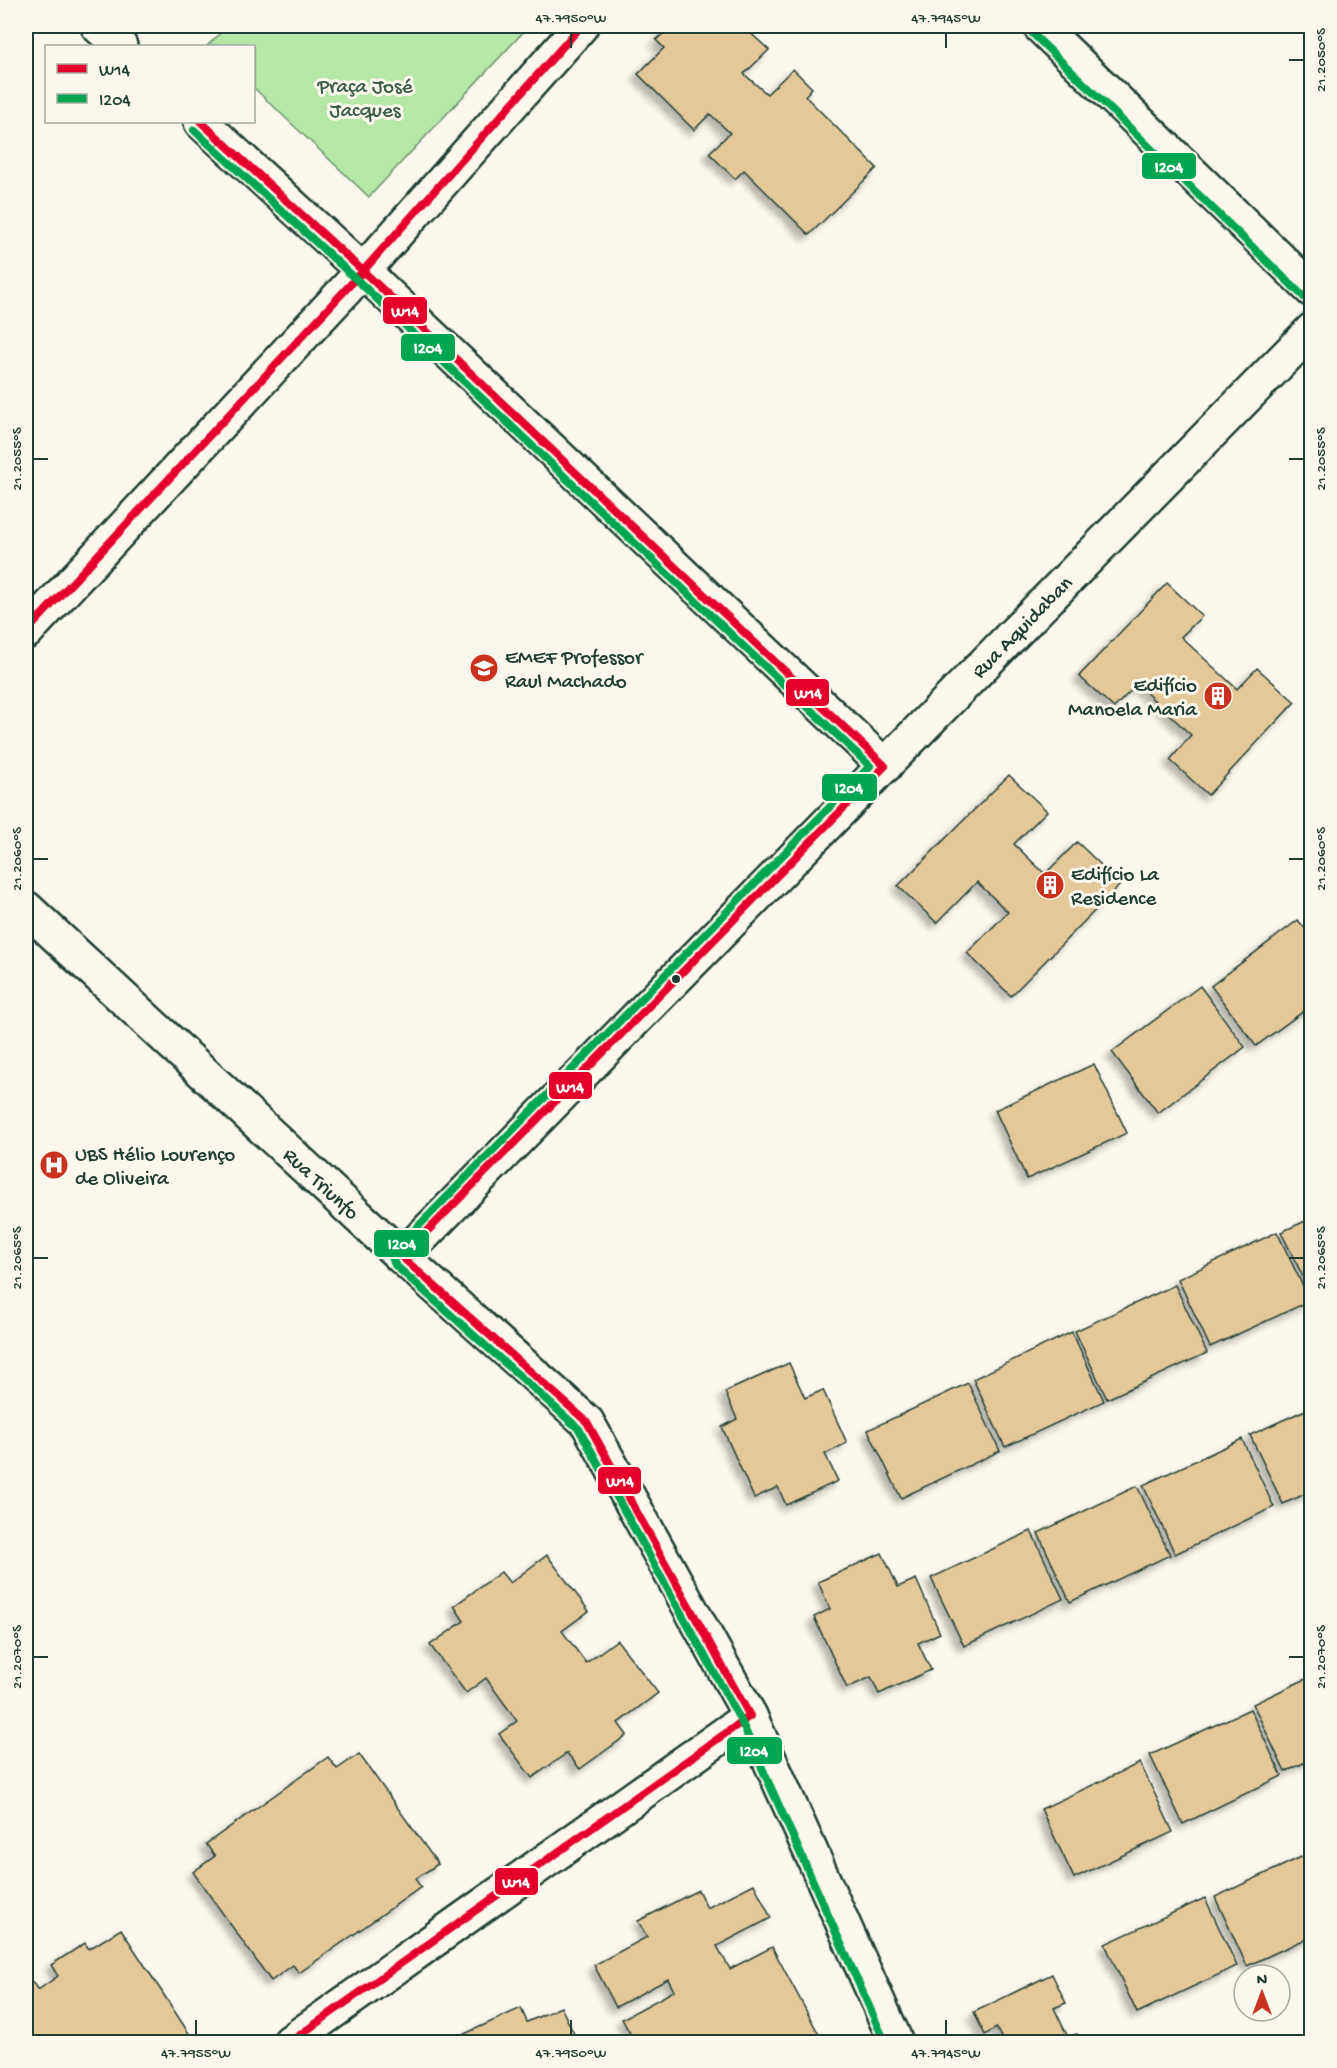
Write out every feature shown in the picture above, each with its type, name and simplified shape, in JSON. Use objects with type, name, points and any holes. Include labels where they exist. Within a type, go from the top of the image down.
[{"type":"street","points":[[98,26],[119,45]]},
{"type":"street","points":[[26,632],[363,271],[581,26]]},
{"type":"street","points":[[1040,26],[1311,290]]},
{"type":"street","points":[[202,123],[363,271],[885,766]]},
{"type":"street","name":"Rua Aquidaban","points":[[402,1257],[1311,330]]},
{"type":"street","name":"Rua Triunfo","points":[[26,908],[402,1257],[587,1422],[750,1716],[896,2043]]},
{"type":"street","points":[[290,2043],[750,1716]]},
{"type":"green space","name":"Praça José Jacques","points":[[228,26],[529,26],[369,197],[255,89],[255,45],[208,45]]},
{"type":"building","points":[[672,26],[692,28],[694,26],[743,26],[769,50],[744,74],[767,94],[793,69],[812,88],[805,96],[877,168],[809,235],[744,170],[735,179],[709,153],[730,133],[710,114],[694,130],[638,74],[664,48],[656,40]]},
{"type":"building","name":"Edifício Manoela Maria","points":[[1167,583],[1202,616],[1181,637],[1237,689],[1257,668],[1295,702],[1208,795],[1170,760],[1191,735],[1137,684],[1114,708],[1079,676]]},
{"type":"building","name":"Edifício La Residence","points":[[1009,775],[1047,811],[1014,844],[1045,874],[1077,842],[1121,884],[1011,996],[967,953],[1008,912],[977,882],[937,923],[898,886]]},
{"type":"building","points":[[1298,920],[1312,937],[1312,1005],[1256,1046],[1211,986]]},
{"type":"building","points":[[1200,986],[1245,1047],[1158,1113],[1112,1052]]},
{"type":"building","points":[[1094,1064],[1127,1133],[1027,1179],[995,1110]]},
{"type":"building","points":[[1312,1218],[1312,1295],[1281,1232]]},
{"type":"building","points":[[1277,1232],[1310,1301],[1210,1347],[1178,1279]]},
{"type":"building","points":[[1175,1285],[1207,1353],[1107,1399],[1075,1331]]},
{"type":"building","points":[[1072,1332],[1104,1401],[1005,1447],[973,1379]]},
{"type":"building","points":[[789,1363],[805,1398],[823,1390],[847,1443],[825,1454],[838,1481],[786,1505],[778,1487],[754,1498],[722,1427],[737,1419],[725,1392]]},
{"type":"building","points":[[968,1383],[1000,1451],[901,1498],[868,1430]]},
{"type":"building","points":[[1312,1407],[1312,1491],[1283,1504],[1250,1435]]},
{"type":"building","points":[[1242,1439],[1274,1507],[1175,1554],[1143,1485]]},
{"type":"building","points":[[1137,1486],[1170,1555],[1070,1602],[1038,1533]]},
{"type":"building","points":[[1031,1531],[1063,1599],[964,1646],[931,1578]]},
{"type":"building","points":[[882,1553],[898,1587],[916,1579],[940,1633],[918,1643],[931,1670],[879,1694],[871,1677],[847,1688],[814,1617],[830,1609],[818,1582]]},
{"type":"building","points":[[547,1555],[589,1611],[562,1631],[586,1663],[617,1640],[658,1693],[618,1723],[627,1735],[580,1769],[567,1753],[532,1778],[499,1734],[517,1721],[486,1678],[466,1693],[430,1645],[464,1621],[454,1606],[501,1572],[510,1583]]},
{"type":"building","points":[[1312,1676],[1312,1759],[1285,1772],[1253,1704]]},
{"type":"building","points":[[1250,1709],[1282,1776],[1183,1824],[1150,1755]]},
{"type":"building","points":[[359,1754],[438,1864],[415,1879],[421,1887],[299,1973],[293,1965],[271,1981],[193,1872],[215,1856],[206,1844],[328,1757],[337,1769]]},
{"type":"building","points":[[1140,1763],[1173,1832],[1074,1878],[1041,1809]]},
{"type":"building","points":[[1312,1852],[1312,1936],[1254,1963],[1246,1963],[1215,1897]]},
{"type":"building","points":[[754,1884],[771,1918],[717,1946],[730,1969],[772,1947],[823,2042],[635,2042],[622,2019],[674,1991],[668,1979],[616,2007],[594,1965],[647,1937],[638,1921],[698,1890],[707,1908]]},
{"type":"building","points":[[1205,1898],[1236,1963],[1232,1963],[1232,1968],[1137,2013],[1105,1944]]},
{"type":"building","points":[[121,1929],[190,2035],[177,2042],[26,2042],[26,1986],[32,1982],[38,1990],[58,1976],[51,1965],[85,1943],[89,1949]]},
{"type":"building","points":[[1052,1974],[1066,2003],[1054,2008],[1068,2037],[1077,2034],[1081,2042],[1004,2042],[996,2028],[985,2035],[974,2012]]},
{"type":"building","points":[[561,2007],[578,2042],[447,2042],[521,2008],[527,2022]]},
{"type":"transit line","name":"W14","points":[[26,632],[363,271],[581,26]]},
{"type":"transit line","name":"I204","points":[[1033,34],[1305,298]]},
{"type":"transit line","name":"W14","points":[[202,123],[363,271],[885,766],[402,1257],[587,1422],[750,1716],[290,2042]]},
{"type":"transit line","name":"I204","points":[[194,130],[356,279],[870,766],[395,1250],[392,1257],[395,1265],[579,1429],[741,1721],[885,2042]]},
{"type":"place","name":"EMEF Professor Raul Machado","points":[[484,668]]},
{"type":"place","name":"Edifício Manoela Maria","points":[[1218,696]]},
{"type":"place","name":"Edifício La Residence","points":[[1050,885]]},
{"type":"place","name":"UBS Hélio Lourenço de Oliveira","points":[[54,1165]]}]
